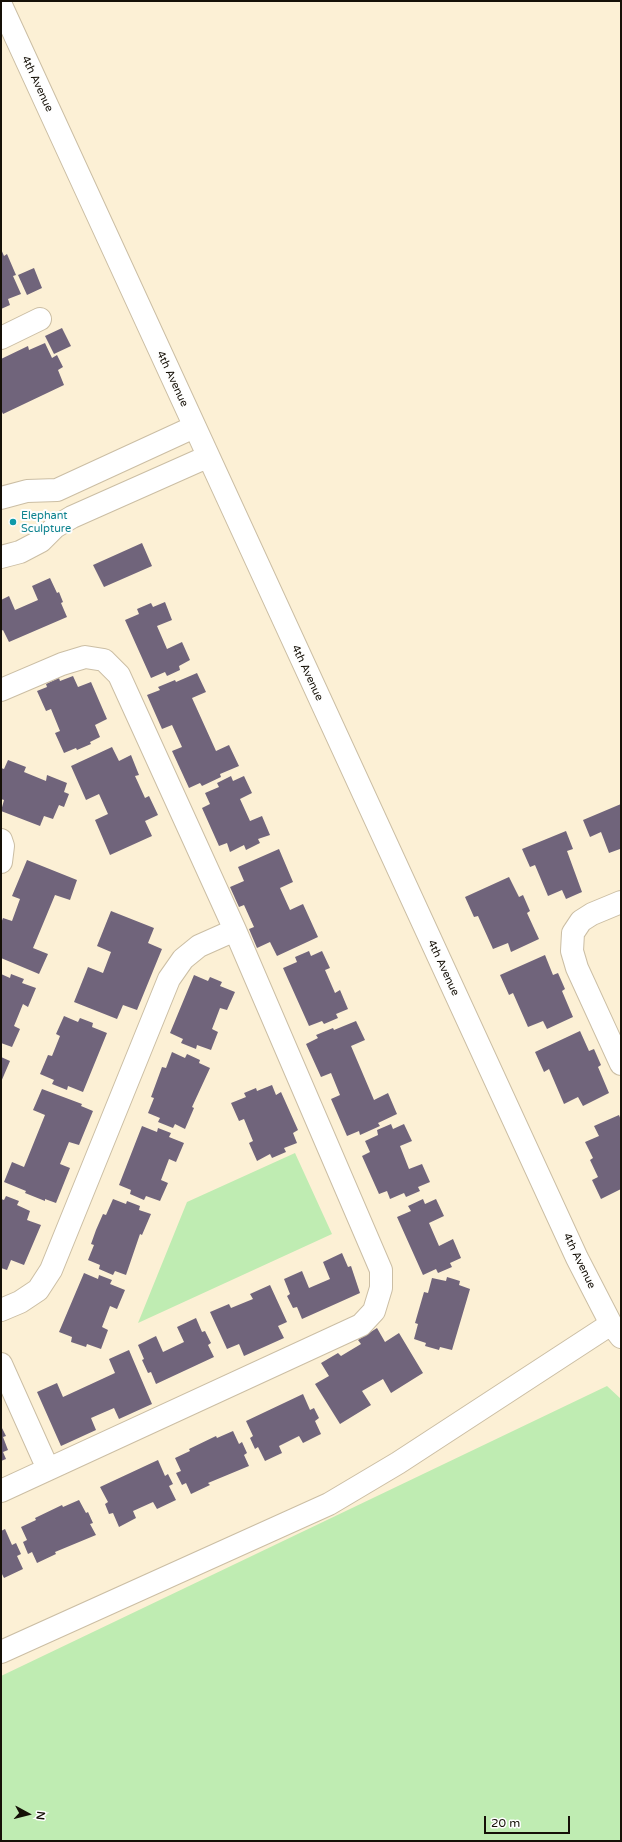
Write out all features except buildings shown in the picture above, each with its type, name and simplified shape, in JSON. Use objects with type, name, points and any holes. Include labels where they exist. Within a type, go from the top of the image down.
[{"type":"street","name":"4th Avenue","points":[[1,5],[577,1258],[616,1331]]},
{"type":"street","points":[[1,338],[40,319]]},
{"type":"street","points":[[1,498],[27,491],[57,490],[194,427]]},
{"type":"street","points":[[7,553],[41,541],[55,527],[72,516],[208,457]]},
{"type":"street","points":[[1,479],[4,484],[27,491]]},
{"type":"street","points":[[1,690],[62,664],[85,657],[104,660],[119,675],[235,930],[381,1270],[381,1288],[374,1311],[361,1325],[1,1491]]},
{"type":"street","points":[[1,840],[3,846],[1,862]]},
{"type":"street","points":[[621,902],[592,914],[581,921],[573,933],[572,951],[577,968],[621,1064]]},
{"type":"street","points":[[1,1310],[20,1302],[38,1290],[51,1270],[169,979],[183,959],[199,946],[235,930]]},
{"type":"street","points":[[1,1652],[329,1504],[616,1331]]},
{"type":"street","points":[[1,1364],[48,1469]]},
{"type":"green space","points":[[295,1153],[332,1234],[138,1323],[187,1202]]},
{"type":"green space","points":[[607,1386],[621,1399],[621,1841],[1,1841],[1,1676]]},
{"type":"place","name":"Elephant Sculpture","points":[[13,522]]}]
